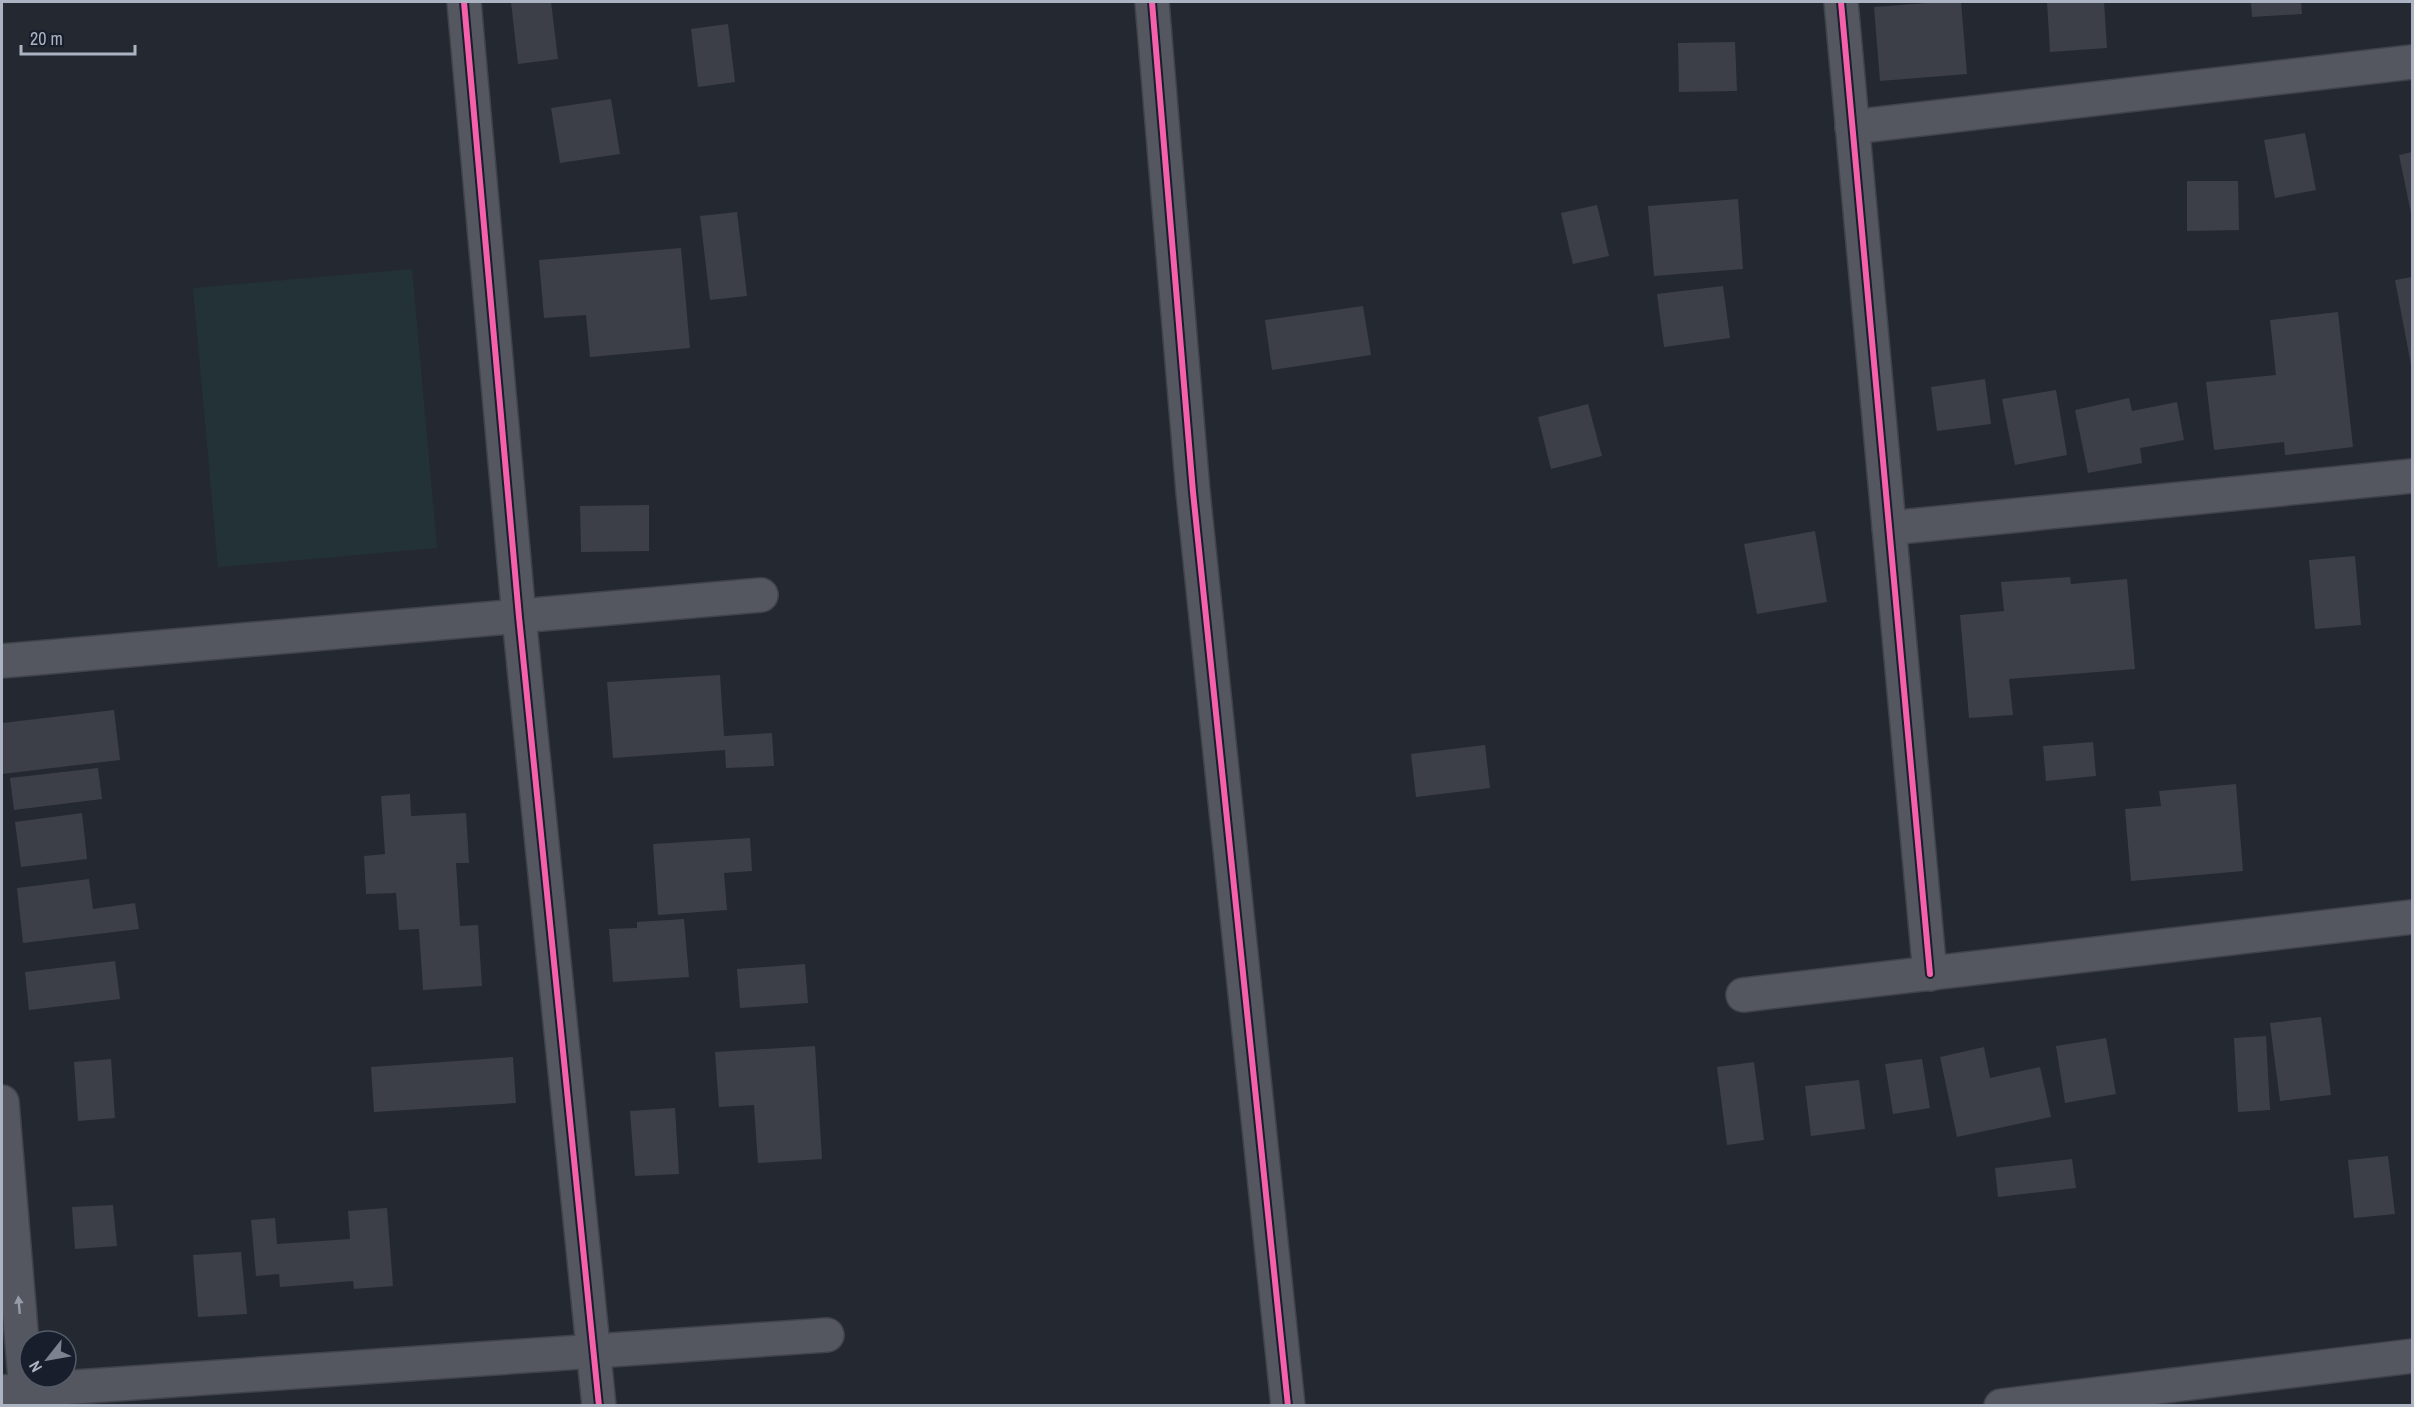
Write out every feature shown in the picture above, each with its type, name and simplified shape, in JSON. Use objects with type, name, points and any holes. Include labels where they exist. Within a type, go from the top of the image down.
[{"type":"street","points":[[464,2],[519,616],[599,1406]]},
{"type":"street","points":[[1152,2],[1193,492],[1288,1406]]},
{"type":"street","points":[[1840,2],[1930,974]]},
{"type":"street","points":[[1852,127],[2412,62]]},
{"type":"street","points":[[1889,528],[2412,476]]},
{"type":"street","points":[[2,662],[761,595]]},
{"type":"street","points":[[1743,995],[2412,917]]},
{"type":"street","points":[[2,1102],[17,1396],[827,1335]]},
{"type":"street","points":[[2001,1406],[2412,1356]]},
{"type":"shaded area","points":[[412,269],[437,548],[218,567],[193,288]]},
{"type":"building","points":[[511,2],[551,2],[558,59],[518,64]]},
{"type":"building","points":[[1961,2],[1967,74],[1880,81],[1874,7]]},
{"type":"building","points":[[2047,2],[2104,2],[2107,48],[2050,52]]},
{"type":"building","points":[[2251,2],[2301,2],[2302,14],[2252,17]]},
{"type":"building","points":[[728,24],[735,82],[698,87],[691,29]]},
{"type":"building","points":[[1735,42],[1737,91],[1679,92],[1678,43]]},
{"type":"building","points":[[611,99],[620,154],[560,163],[551,108]]},
{"type":"building","points":[[2305,133],[2316,190],[2275,198],[2264,140]]},
{"type":"building","points":[[2412,152],[2412,213],[2411,213],[2399,155]]},
{"type":"building","points":[[2187,181],[2238,181],[2239,230],[2187,231]]},
{"type":"building","points":[[1738,199],[1743,269],[1654,276],[1648,206]]},
{"type":"building","points":[[1597,205],[1609,256],[1573,264],[1561,213]]},
{"type":"building","points":[[737,212],[747,296],[710,300],[700,216]]},
{"type":"building","points":[[681,248],[690,348],[590,357],[586,315],[544,318],[539,260]]},
{"type":"building","points":[[2412,277],[2412,365],[2411,365],[2395,280]]},
{"type":"building","points":[[1723,286],[1730,338],[1664,347],[1657,294]]},
{"type":"building","points":[[1363,306],[1371,355],[1272,370],[1265,320]]},
{"type":"building","points":[[2338,312],[2353,447],[2285,455],[2284,442],[2214,450],[2206,382],[2276,375],[2270,320]]},
{"type":"building","points":[[1985,379],[1991,424],[1937,431],[1931,387]]},
{"type":"building","points":[[2056,390],[2067,455],[2015,465],[2002,399]]},
{"type":"building","points":[[2129,398],[2132,411],[2177,402],[2184,440],[2140,448],[2142,463],[2088,473],[2075,410]]},
{"type":"building","points":[[1588,404],[1602,456],[1551,469],[1538,417]]},
{"type":"building","points":[[649,505],[649,551],[581,552],[580,506]]},
{"type":"building","points":[[1815,531],[1827,602],[1757,614],[1744,544]]},
{"type":"building","points":[[2355,556],[2361,625],[2315,629],[2309,560]]},
{"type":"building","points":[[2070,577],[2071,584],[2127,579],[2135,669],[2009,679],[2013,715],[1969,718],[1960,615],[2004,611],[2001,582]]},
{"type":"building","points":[[720,675],[724,736],[772,733],[774,766],[726,768],[725,750],[613,758],[607,682]]},
{"type":"building","points":[[114,710],[120,760],[2,774],[2,723]]},
{"type":"building","points":[[2093,742],[2096,776],[2046,781],[2043,746]]},
{"type":"building","points":[[1485,745],[1490,788],[1416,797],[1411,754]]},
{"type":"building","points":[[98,768],[102,799],[14,810],[10,778]]},
{"type":"building","points":[[2236,784],[2243,871],[2131,881],[2125,809],[2161,806],[2159,791]]},
{"type":"building","points":[[410,794],[411,816],[466,813],[469,863],[456,863],[460,926],[478,925],[482,986],[423,990],[419,929],[399,930],[396,893],[366,894],[364,856],[385,854],[381,796]]},
{"type":"building","points":[[82,813],[87,859],[21,867],[15,822]]},
{"type":"building","points":[[750,838],[752,871],[724,873],[727,910],[658,915],[653,844]]},
{"type":"building","points":[[89,879],[93,909],[135,903],[139,929],[23,943],[17,888]]},
{"type":"building","points":[[684,919],[689,977],[613,982],[609,929],[637,928],[637,922]]},
{"type":"building","points":[[115,961],[120,999],[29,1010],[25,972]]},
{"type":"building","points":[[805,964],[808,1003],[740,1008],[737,969]]},
{"type":"building","points":[[2321,1017],[2331,1095],[2280,1101],[2270,1023]]},
{"type":"building","points":[[2266,1036],[2270,1110],[2238,1112],[2234,1038]]},
{"type":"building","points":[[2106,1038],[2116,1094],[2065,1103],[2056,1046]]},
{"type":"building","points":[[815,1046],[822,1159],[758,1163],[754,1105],[719,1107],[715,1052]]},
{"type":"building","points":[[1984,1047],[1990,1078],[2040,1067],[2051,1117],[1957,1137],[1940,1057]]},
{"type":"building","points":[[513,1057],[516,1103],[374,1112],[371,1067]]},
{"type":"building","points":[[111,1059],[115,1118],[78,1121],[74,1062]]},
{"type":"building","points":[[1922,1059],[1930,1108],[1893,1114],[1885,1064]]},
{"type":"building","points":[[1754,1062],[1764,1140],[1727,1145],[1717,1067]]},
{"type":"building","points":[[1859,1080],[1865,1129],[1811,1136],[1805,1086]]},
{"type":"building","points":[[675,1108],[679,1174],[635,1176],[630,1111]]},
{"type":"building","points":[[2388,1156],[2395,1214],[2354,1218],[2348,1160]]},
{"type":"building","points":[[2072,1159],[2076,1188],[1998,1197],[1995,1168]]},
{"type":"building","points":[[113,1205],[117,1246],[75,1249],[72,1207]]},
{"type":"building","points":[[387,1208],[393,1286],[354,1289],[353,1281],[280,1287],[279,1274],[256,1276],[251,1220],[275,1218],[277,1244],[350,1239],[348,1211]]},
{"type":"building","points":[[241,1252],[247,1314],[198,1317],[193,1255]]},
{"type":"cycle path","points":[[464,2],[519,617],[599,1406]]},
{"type":"cycle path","points":[[1152,2],[1193,492],[1288,1406]]},
{"type":"cycle path","points":[[1841,2],[1930,974]]}]
